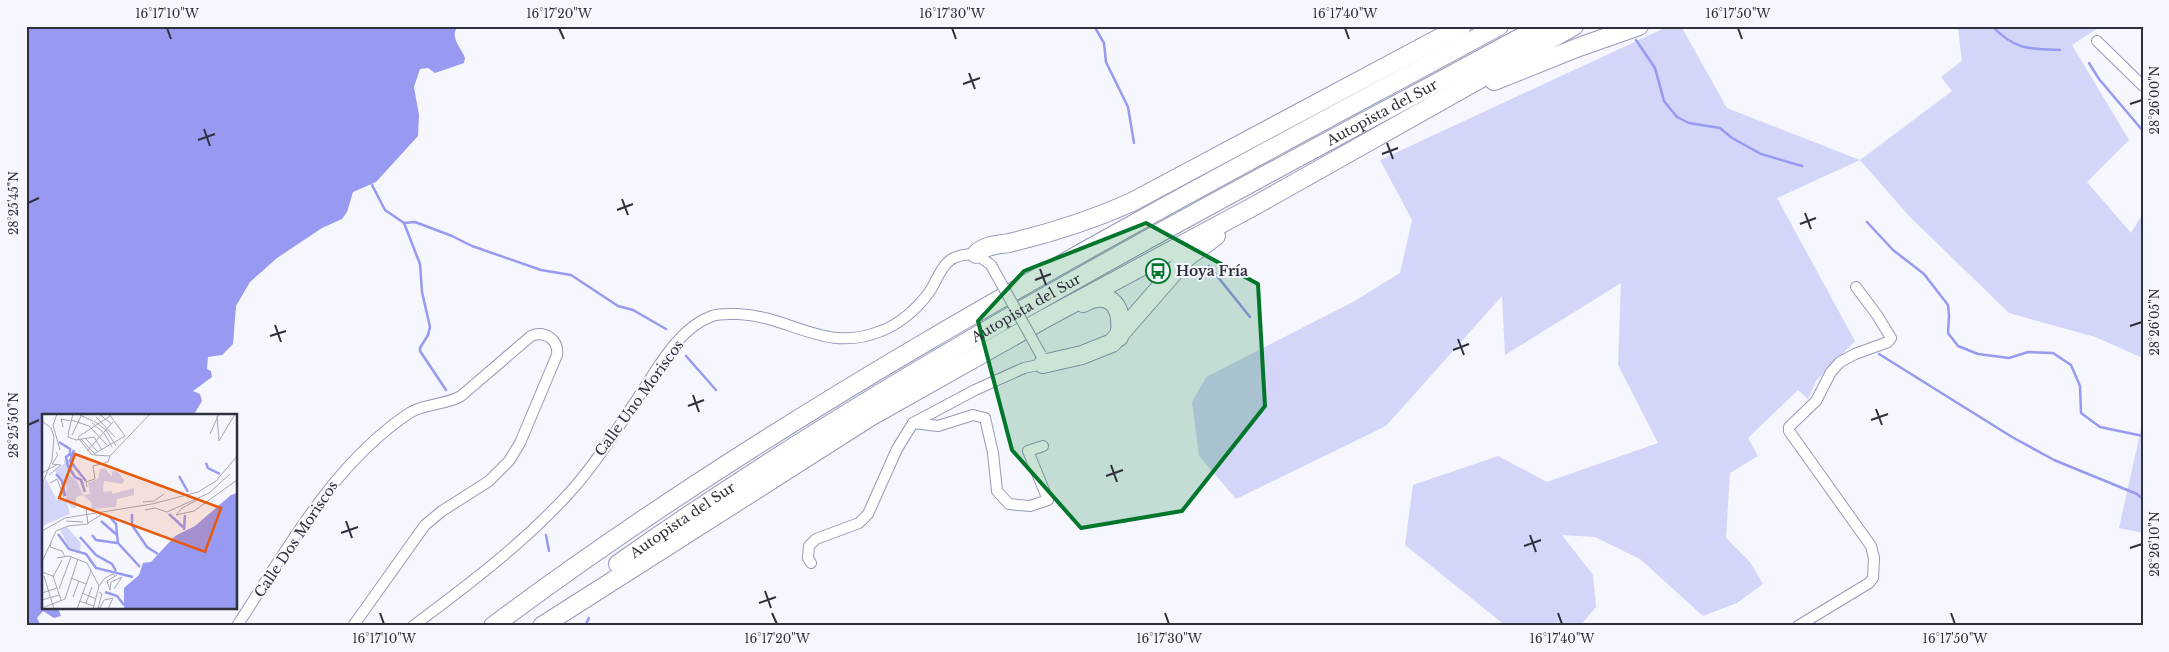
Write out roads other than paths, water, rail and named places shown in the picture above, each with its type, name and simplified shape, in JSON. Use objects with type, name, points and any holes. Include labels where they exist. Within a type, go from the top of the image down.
[{"type":"highway","points":[[976,254],[984,248],[1057,231],[1132,202],[1462,26]]},
{"type":"highway","name":"Autopista del Sur","points":[[493,626],[647,516],[740,454],[949,327],[1499,26]]},
{"type":"highway","name":"Autopista del Sur","points":[[532,626],[643,546],[750,474],[923,367],[1115,258],[1542,26]]},
{"type":"highway","points":[[542,626],[870,417],[1044,319],[1256,205],[1574,26]]},
{"type":"highway","points":[[1430,106],[1579,47],[1639,26]]},
{"type":"highway","points":[[1302,133],[1414,52]]},
{"type":"highway","points":[[1042,359],[1094,351],[1112,343],[1186,258],[1256,205]]},
{"type":"highway","points":[[1044,319],[1062,315],[1096,298],[1106,299],[1114,303],[1119,310],[1122,326],[1119,337]]},
{"type":"street","points":[[2097,41],[2143,86]]},
{"type":"street","points":[[811,563],[808,558],[809,546],[816,539],[859,523],[868,514],[897,449],[913,423],[975,390],[1042,359],[991,265],[976,254]]},
{"type":"street","name":"Calle Uno Moriscos","points":[[413,626],[516,545],[572,490],[621,424],[663,360],[686,334],[698,324],[712,316],[741,314],[759,316],[826,338],[855,338],[869,335],[897,323],[912,311],[929,291],[948,262],[958,256],[976,254]]},
{"type":"street","points":[[1798,626],[1874,578],[1874,558],[1871,546],[1789,431],[1789,427],[1793,422],[1816,401],[1831,372],[1840,362],[1855,354],[1888,342],[1891,338],[1856,287]]},
{"type":"street","name":"Calle Dos Moriscos","points":[[237,626],[331,485],[361,454],[415,410],[448,402],[462,396],[531,336],[541,334],[551,337],[557,346],[557,356],[520,443],[509,461],[489,481],[442,511],[425,525],[353,626]]},
{"type":"street","points":[[913,423],[938,426],[973,414],[984,418],[993,453],[997,490],[1008,504],[1030,506],[1048,500],[1028,452],[1043,446]]},
{"type":"water","points":[[26,26],[458,26],[455,38],[465,58],[464,63],[435,73],[428,68],[420,69],[414,87],[419,115],[418,136],[376,182],[353,192],[347,212],[342,219],[322,228],[277,258],[250,282],[236,306],[233,344],[222,355],[208,357],[207,369],[211,371],[212,377],[193,391],[200,394],[202,401],[194,414],[42,414],[42,610],[59,610],[61,616],[54,618],[43,611],[37,618],[43,626],[26,626]]},
{"type":"waterway","points":[[1094,26],[1104,43],[1106,62],[1128,107],[1134,143]]},
{"type":"waterway","points":[[1992,26],[2008,40],[2023,47],[2060,50]]},
{"type":"waterway","points":[[1636,40],[1655,68],[1664,101],[1677,117],[1689,123],[1720,128],[1732,138],[1761,154],[1802,166]]},
{"type":"waterway","points":[[2089,63],[2099,79],[2143,131]]},
{"type":"waterway","points":[[372,185],[385,210],[404,223],[420,264],[422,292],[430,327],[420,351],[446,390]]},
{"type":"waterway","points":[[404,223],[415,222],[472,246],[541,270],[571,275],[618,306],[633,310],[666,329]]},
{"type":"waterway","points":[[1867,222],[1893,250],[1924,274],[1948,305],[1948,333],[1958,346],[1978,354],[2009,358],[2028,352],[2053,353],[2071,365],[2080,386],[2081,413],[2100,427],[2143,436]]},
{"type":"waterway","points":[[1209,266],[1250,317]]},
{"type":"waterway","points":[[1879,354],[2012,437],[2054,460],[2137,494],[2143,499]]},
{"type":"waterway","points":[[686,356],[716,390]]},
{"type":"waterway","points":[[546,535],[549,551]]},
{"type":"waterway","points":[[585,626],[589,618]]},
{"type":"place","name":"Hoya Fría","points":[[1158,271]]}]
